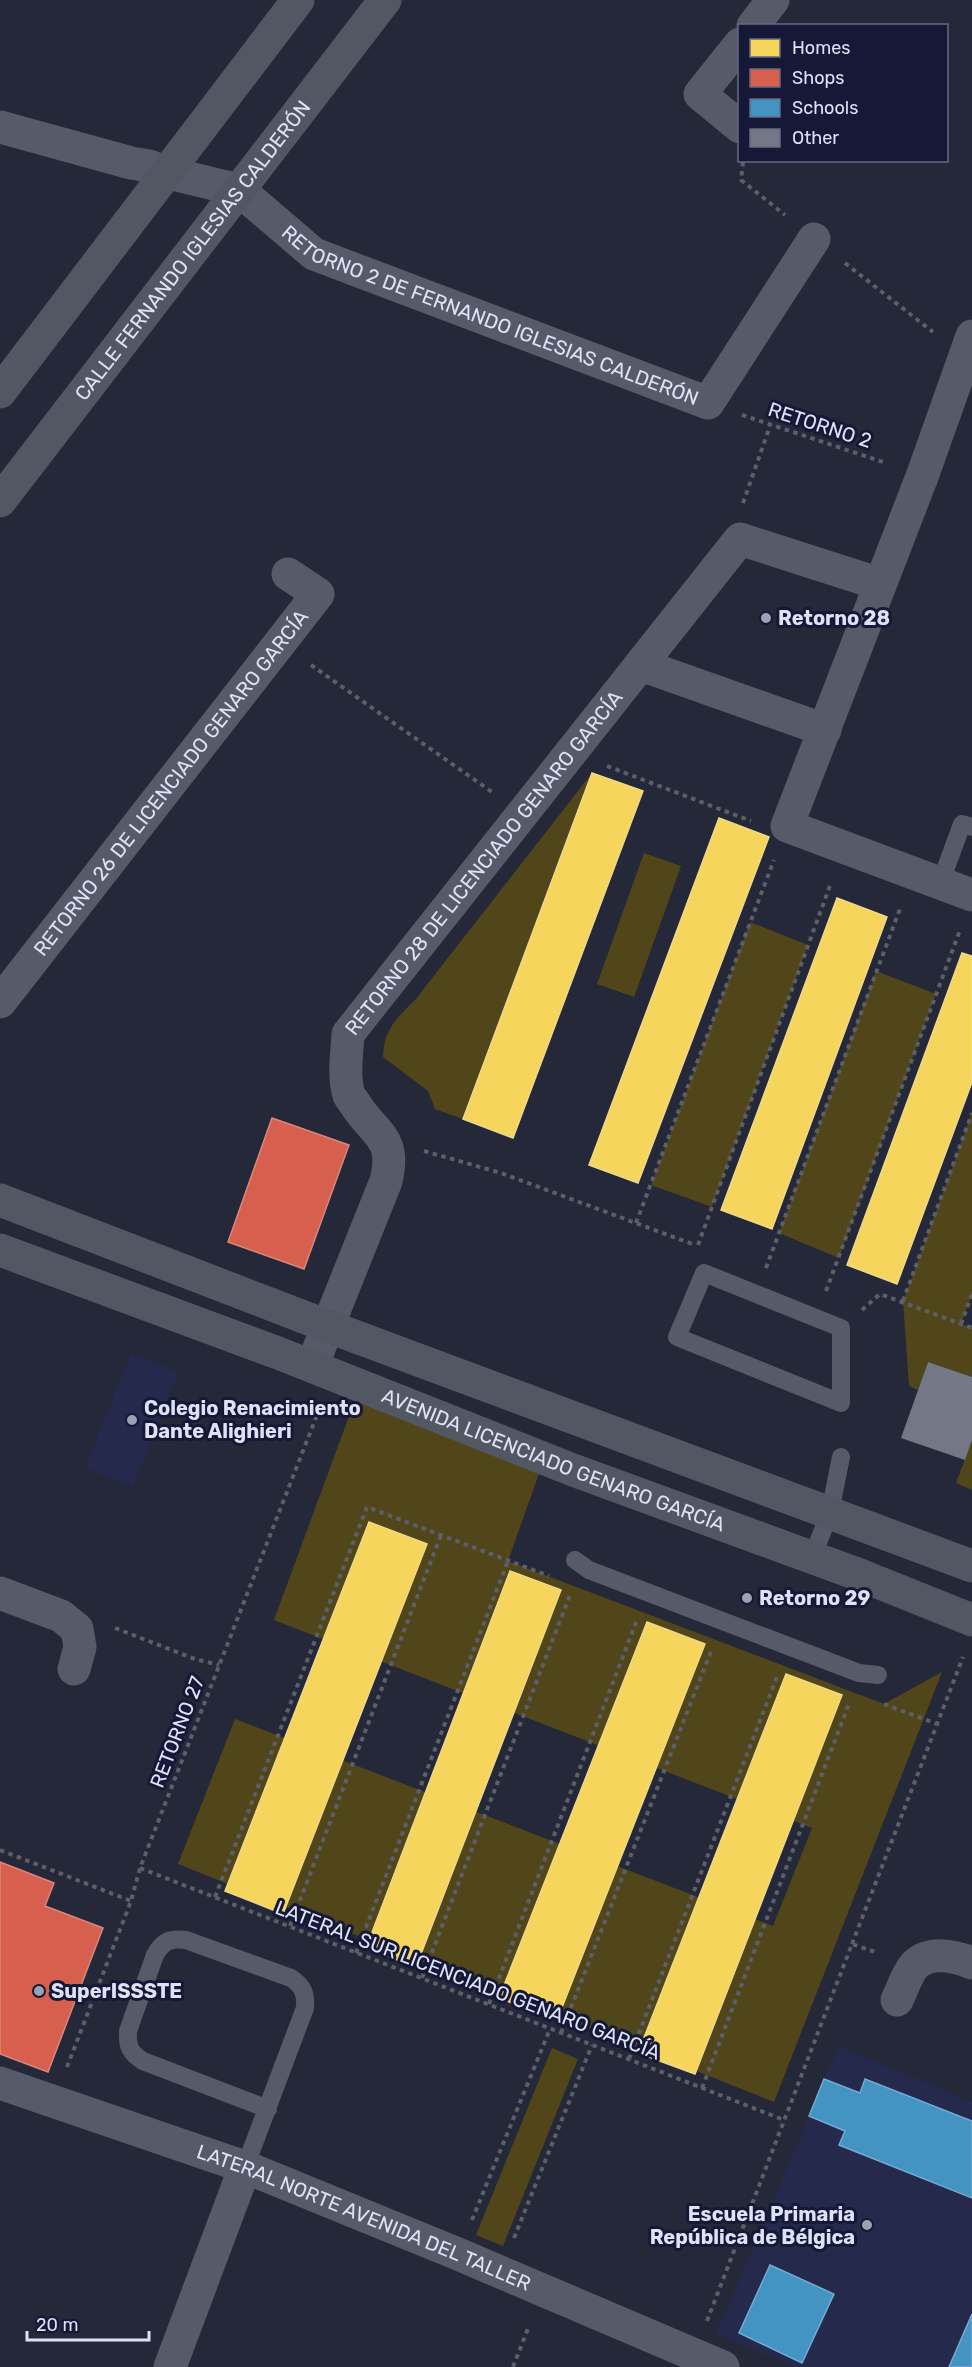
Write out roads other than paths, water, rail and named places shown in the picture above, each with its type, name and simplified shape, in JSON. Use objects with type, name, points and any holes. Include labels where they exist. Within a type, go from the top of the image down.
[{"type":"street","points":[[0,392],[298,0]]},
{"type":"street","name":"CALLE FERNANDO IGLESIAS CALDERÓN","points":[[0,501],[385,0]]},
{"type":"street","points":[[755,24],[773,0]]},
{"type":"street","points":[[738,46],[700,94],[738,124]]},
{"type":"street","points":[[0,127],[239,190]]},
{"type":"street","name":"RETORNO 2 DE FERNANDO IGLESIAS CALDERÓN","points":[[239,190],[314,254],[708,403],[814,239]]},
{"type":"street","points":[[968,907],[927,878],[787,826],[923,474],[972,336]]},
{"type":"street","name":"RETORNO 28 DE LICENCIADO GENARO GARCÍA","points":[[327,1326],[386,1181],[390,1162],[388,1148],[379,1133],[364,1118],[350,1096],[346,1067],[348,1034],[740,539],[880,584]]},
{"type":"street","name":"RETORNO 26 DE LICENCIADO GENARO GARCÍA","points":[[0,1002],[318,594],[288,574]]},
{"type":"street","points":[[641,665],[825,730]]},
{"type":"street","points":[[0,1200],[327,1326],[972,1566]]},
{"type":"street","points":[[106,1290],[122,1247]]},
{"type":"street","name":"AVENIDA LICENCIADO GENARO GARCÍA","points":[[0,1250],[322,1371],[573,1470],[812,1558],[969,1636]]},
{"type":"street","points":[[322,1371],[327,1326]]},
{"type":"street","points":[[0,1593],[61,1616],[77,1629],[80,1647],[74,1669]]},
{"type":"street","points":[[897,2000],[914,1966],[927,1958],[944,1955],[972,1963]]},
{"type":"street","name":"LATERAL NORTE AVENIDA DEL TALLER","points":[[0,2083],[245,2167],[501,2272],[708,2361]]},
{"type":"street","points":[[170,2367],[245,2167]]},
{"type":"lane","points":[[927,878],[962,824],[972,827]]},
{"type":"lane","points":[[704,1273],[816,1317],[841,1328],[841,1403],[677,1337],[704,1273]]},
{"type":"lane","points":[[812,1558],[830,1512],[841,1457]]},
{"type":"lane","points":[[575,1560],[589,1570],[848,1669],[878,1675]]},
{"type":"lane","points":[[245,2167],[268,2109],[305,2008],[306,1996],[301,1985],[291,1978],[186,1940],[173,1938],[162,1944],[155,1954],[128,2031],[128,2043],[133,2055],[143,2061],[268,2109]]},
{"type":"place","name":"Retorno 28","points":[[766,618]]},
{"type":"place","name":"Colegio Renacimiento Dante Alighieri","points":[[132,1420]]},
{"type":"place","name":"Retorno 29","points":[[747,1598]]},
{"type":"place","name":"SuperISSSTE","points":[[39,1991]]},
{"type":"place","name":"Escuela Primaria República de Bélgica","points":[[867,2225]]}]
